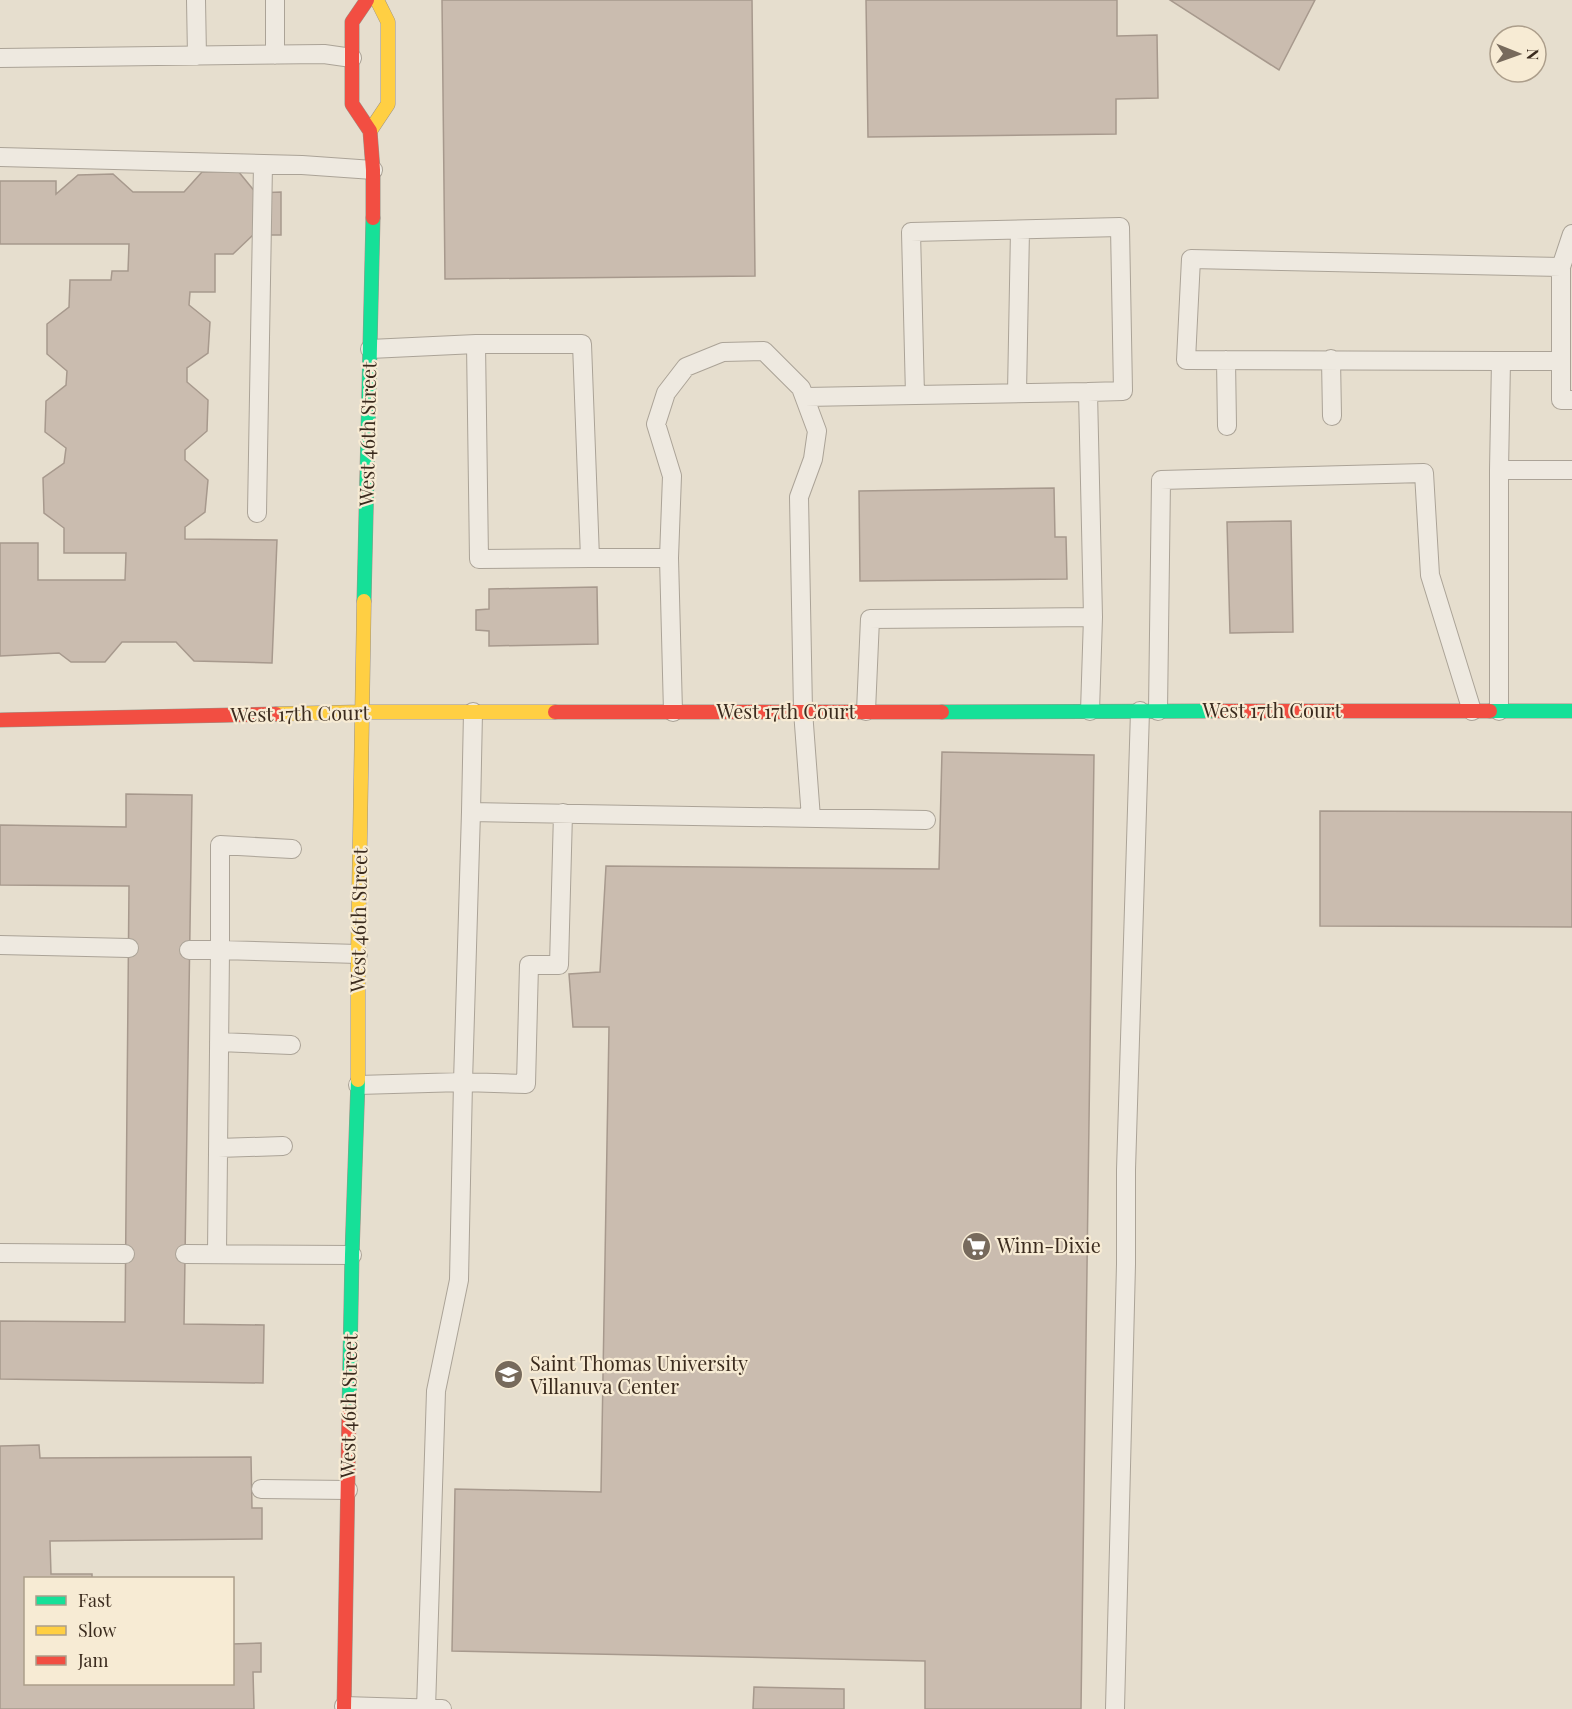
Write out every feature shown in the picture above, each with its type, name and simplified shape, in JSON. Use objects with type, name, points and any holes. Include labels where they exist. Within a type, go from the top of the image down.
[{"type":"street","name":"West 46th Street","points":[[344,1708],[352,1255],[358,1085],[361,712],[373,170],[370,131],[352,104],[352,22],[367,0]]},
{"type":"street","points":[[370,131],[388,104],[388,22],[377,0]]},
{"type":"street","name":"West 17th Court","points":[[0,720],[361,712],[1572,711]]},
{"type":"lane","points":[[196,0],[197,56]]},
{"type":"lane","points":[[275,0],[275,55]]},
{"type":"lane","points":[[0,58],[324,54],[352,58]]},
{"type":"lane","points":[[0,157],[263,164],[373,170]]},
{"type":"lane","points":[[257,513],[263,164]]},
{"type":"lane","points":[[805,397],[1088,392],[1123,391],[1120,227],[911,232],[915,395]]},
{"type":"lane","points":[[1017,393],[1020,230]]},
{"type":"lane","points":[[1572,234],[1561,267],[1560,400],[1572,400]]},
{"type":"lane","points":[[1561,267],[1191,259],[1186,360],[1561,361]]},
{"type":"lane","points":[[370,349],[476,344],[582,344],[590,558]]},
{"type":"lane","points":[[476,344],[479,558],[669,558]]},
{"type":"lane","points":[[673,712],[669,558],[672,476],[656,424],[666,393],[686,367],[723,352],[764,351],[801,388],[817,430],[813,459],[799,497],[803,711],[811,818]]},
{"type":"lane","points":[[1331,359],[1332,416]]},
{"type":"lane","points":[[1226,360],[1227,426]]},
{"type":"lane","points":[[1499,711],[1501,361]]},
{"type":"lane","points":[[1088,392],[1093,616],[1090,711]]},
{"type":"lane","points":[[1499,470],[1572,470]]},
{"type":"lane","points":[[1158,711],[1161,480],[1424,473],[1430,574],[1472,711]]},
{"type":"lane","points":[[866,711],[870,619],[1093,616]]},
{"type":"lane","points":[[1114,1709],[1126,1264],[1126,1170],[1140,711]]},
{"type":"lane","points":[[426,1709],[435,1390],[459,1280],[474,712]]},
{"type":"lane","points":[[471,812],[926,820]]},
{"type":"lane","points":[[358,1085],[464,1082],[526,1084],[529,965],[559,965],[563,813]]},
{"type":"lane","points":[[217,1254],[220,845],[292,849]]},
{"type":"lane","points":[[0,945],[129,948]]},
{"type":"lane","points":[[189,950],[358,954]]},
{"type":"lane","points":[[219,1042],[291,1045]]},
{"type":"lane","points":[[218,1148],[283,1146]]},
{"type":"lane","points":[[0,1253],[125,1254]]},
{"type":"lane","points":[[185,1254],[352,1255]]},
{"type":"lane","points":[[261,1489],[348,1490]]},
{"type":"lane","points":[[344,1708],[442,1709]]},
{"type":"building","points":[[442,0],[752,0],[755,276],[445,279]]},
{"type":"building","points":[[866,0],[1117,0],[1117,36],[1157,35],[1158,98],[1116,99],[1116,134],[868,137]]},
{"type":"building","points":[[1170,0],[1315,0],[1279,70]]},
{"type":"building","points":[[238,171],[256,193],[281,192],[281,235],[253,235],[233,254],[215,254],[215,292],[190,292],[189,305],[210,322],[208,353],[187,368],[187,382],[208,400],[207,431],[185,450],[185,460],[208,480],[205,512],[185,527],[185,539],[277,540],[272,663],[194,661],[176,642],[122,642],[105,662],[71,662],[59,653],[0,656],[0,543],[38,543],[38,580],[125,580],[126,553],[64,553],[64,528],[44,513],[43,478],[64,463],[66,448],[45,432],[46,401],[66,385],[67,371],[47,354],[47,324],[69,307],[70,280],[111,280],[112,271],[128,271],[129,244],[0,244],[0,181],[56,181],[56,194],[78,175],[113,174],[133,192],[184,192],[202,172]]},
{"type":"building","points":[[1054,488],[1055,537],[1066,537],[1067,579],[860,581],[859,491]]},
{"type":"building","points":[[1291,521],[1293,632],[1230,633],[1227,522]]},
{"type":"building","points":[[597,587],[598,644],[489,646],[489,631],[476,630],[476,610],[489,609],[489,589]]},
{"type":"building","points":[[942,752],[1094,755],[1081,1709],[925,1709],[925,1661],[452,1651],[455,1489],[601,1492],[609,1027],[573,1027],[569,974],[600,972],[606,866],[939,869]]},
{"type":"building","points":[[126,794],[192,795],[184,1324],[264,1325],[263,1383],[0,1379],[0,1321],[125,1322],[129,886],[0,885],[0,825],[126,827]]},
{"type":"building","points":[[1320,811],[1572,812],[1572,927],[1320,926]]},
{"type":"building","points":[[39,1445],[40,1458],[251,1457],[252,1508],[262,1508],[262,1539],[50,1541],[51,1574],[92,1574],[92,1577],[24,1577],[24,1685],[234,1685],[234,1644],[261,1643],[261,1672],[253,1672],[254,1709],[0,1709],[0,1446]]},
{"type":"building","points":[[754,1687],[844,1689],[844,1709],[753,1709]]},
{"type":"traffic: fast","points":[[364,601],[373,218]]},
{"type":"traffic: fast","points":[[942,712],[1215,711]]},
{"type":"traffic: fast","points":[[1490,711],[1572,711]]},
{"type":"traffic: fast","points":[[349,1412],[358,1080]]},
{"type":"traffic: slow","points":[[370,131],[388,104],[388,22],[377,0]]},
{"type":"traffic: slow","points":[[358,1080],[364,601]]},
{"type":"traffic: slow","points":[[276,714],[555,712]]},
{"type":"traffic: jam","points":[[367,0],[352,22],[352,104],[370,131],[373,218]]},
{"type":"traffic: jam","points":[[1215,711],[1490,711]]},
{"type":"traffic: jam","points":[[555,712],[942,712]]},
{"type":"traffic: jam","points":[[0,720],[276,714]]},
{"type":"traffic: jam","points":[[344,1709],[349,1412]]},
{"type":"place","name":"Winn-Dixie","points":[[976,1246]]},
{"type":"place","name":"Saint Thomas University Villanuva Center","points":[[509,1375]]}]
